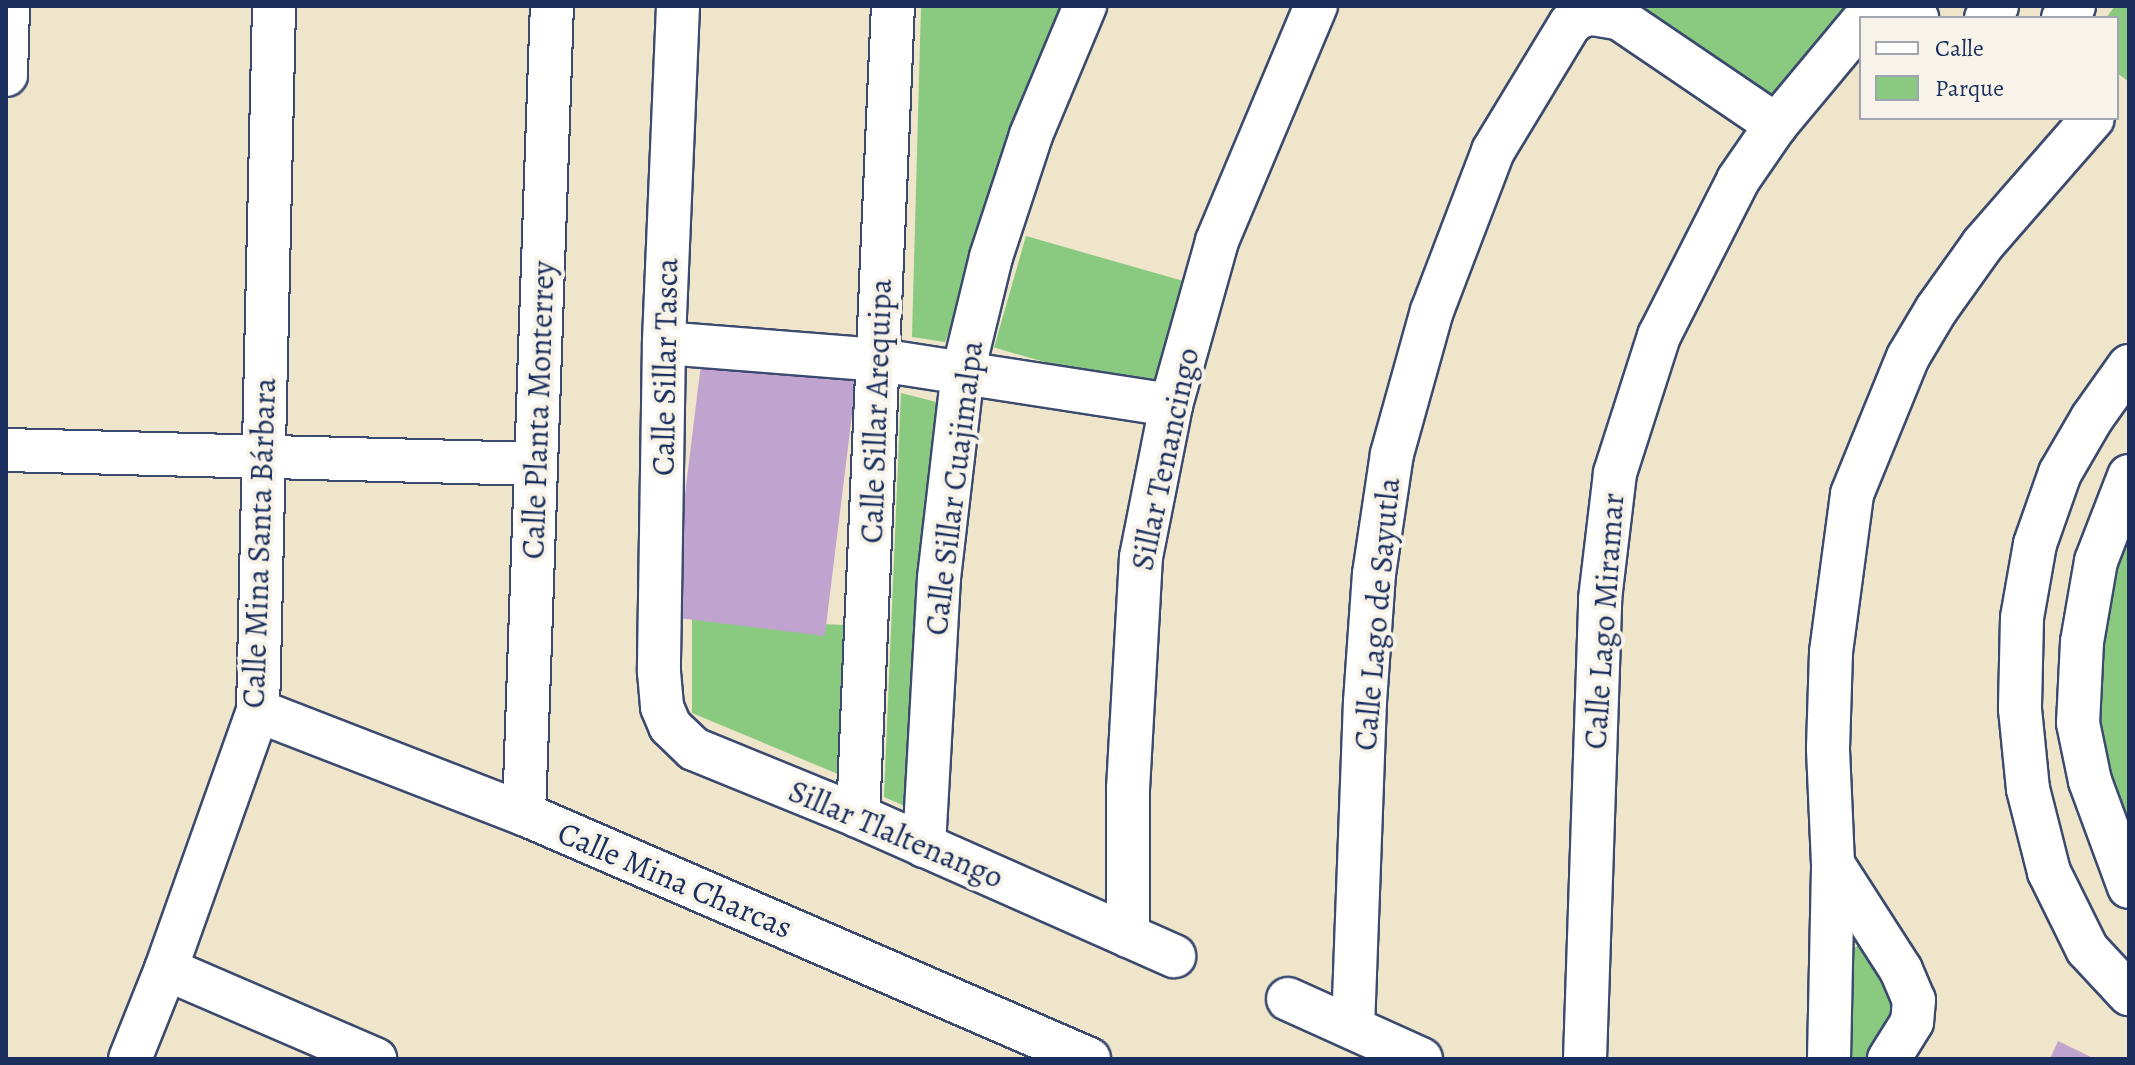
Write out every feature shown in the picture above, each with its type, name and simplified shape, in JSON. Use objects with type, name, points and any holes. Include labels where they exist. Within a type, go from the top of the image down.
[{"type":"street","points":[[6,75],[8,6]]},
{"type":"street","name":"Calle Mina Santa Bárbara","points":[[130,1059],[166,969],[258,711],[274,6]]},
{"type":"street","name":"Calle Planta Monterrey","points":[[524,814],[552,6]]},
{"type":"street","name":"Calle Sillar Tasca","points":[[670,726],[662,707],[659,672],[664,343],[678,6]]},
{"type":"street","name":"Calle Sillar Arequipa","points":[[858,816],[893,6]]},
{"type":"street","name":"Calle Sillar Cuajimalpa","points":[[924,846],[939,578],[963,372],[991,257],[1031,135],[1085,6]]},
{"type":"street","name":"Sillar Tenancingo","points":[[1128,936],[1128,789],[1141,557],[1171,405],[1217,241],[1316,6]]},
{"type":"street","points":[[1873,16],[1891,9],[1906,10],[1914,16]]},
{"type":"street","name":"Calle Lago de Sayutla","points":[[1353,1028],[1368,660],[1374,574],[1392,454],[1432,311],[1493,151],[1570,24],[1581,16],[1593,14],[1620,19],[1776,125]]},
{"type":"street","name":"Calle Lago Miramar","points":[[1585,1059],[1600,599],[1615,473],[1659,336],[1738,180],[1776,125],[1859,25]]},
{"type":"street","points":[[1829,1059],[1833,864],[1828,748],[1831,652],[1852,494],[1908,357],[1936,310],[2071,126]]},
{"type":"street","points":[[664,343],[879,360],[1171,405]]},
{"type":"street","points":[[2129,366],[2092,418],[2060,473],[2035,544],[2022,618],[2020,709],[2028,789],[2049,872],[2087,949],[2129,994]]},
{"type":"street","points":[[6,450],[536,464]]},
{"type":"street","points":[[2129,476],[2096,561],[2082,642],[2078,723],[2090,781],[2109,841],[2129,887]]},
{"type":"street","name":"Calle Mina Charcas","points":[[258,711],[524,814],[1031,1047],[1089,1059]]},
{"type":"street","name":"Sillar Tlaltenango","points":[[670,726],[694,749],[858,816],[1174,956]]},
{"type":"street","points":[[1833,864],[1901,970],[1914,1000],[1912,1022],[1889,1059]]},
{"type":"street","points":[[166,969],[375,1059]]},
{"type":"street","points":[[1288,999],[1421,1059]]},
{"type":"green space","points":[[921,6],[1071,6],[945,342],[912,337]]},
{"type":"green space","points":[[1620,6],[1845,6],[1772,100]]},
{"type":"green space","points":[[2115,6],[2129,6],[2129,82],[2119,74],[2119,16],[2108,16]]},
{"type":"green space","points":[[1026,236],[1189,283],[1157,394],[994,348]]},
{"type":"green space","points":[[901,393],[944,404],[909,808],[884,797]]},
{"type":"green space","points":[[2129,489],[2129,865],[2083,719]]},
{"type":"green space","points":[[692,619],[846,625],[845,777],[692,713]]},
{"type":"green space","points":[[1862,942],[1898,991],[1883,1059],[1846,1059],[1851,951]]},
{"type":"building","points":[[702,356],[857,375],[825,636],[670,617]]},
{"type":"building","points":[[2058,1041],[2095,1059],[2050,1059]]}]
